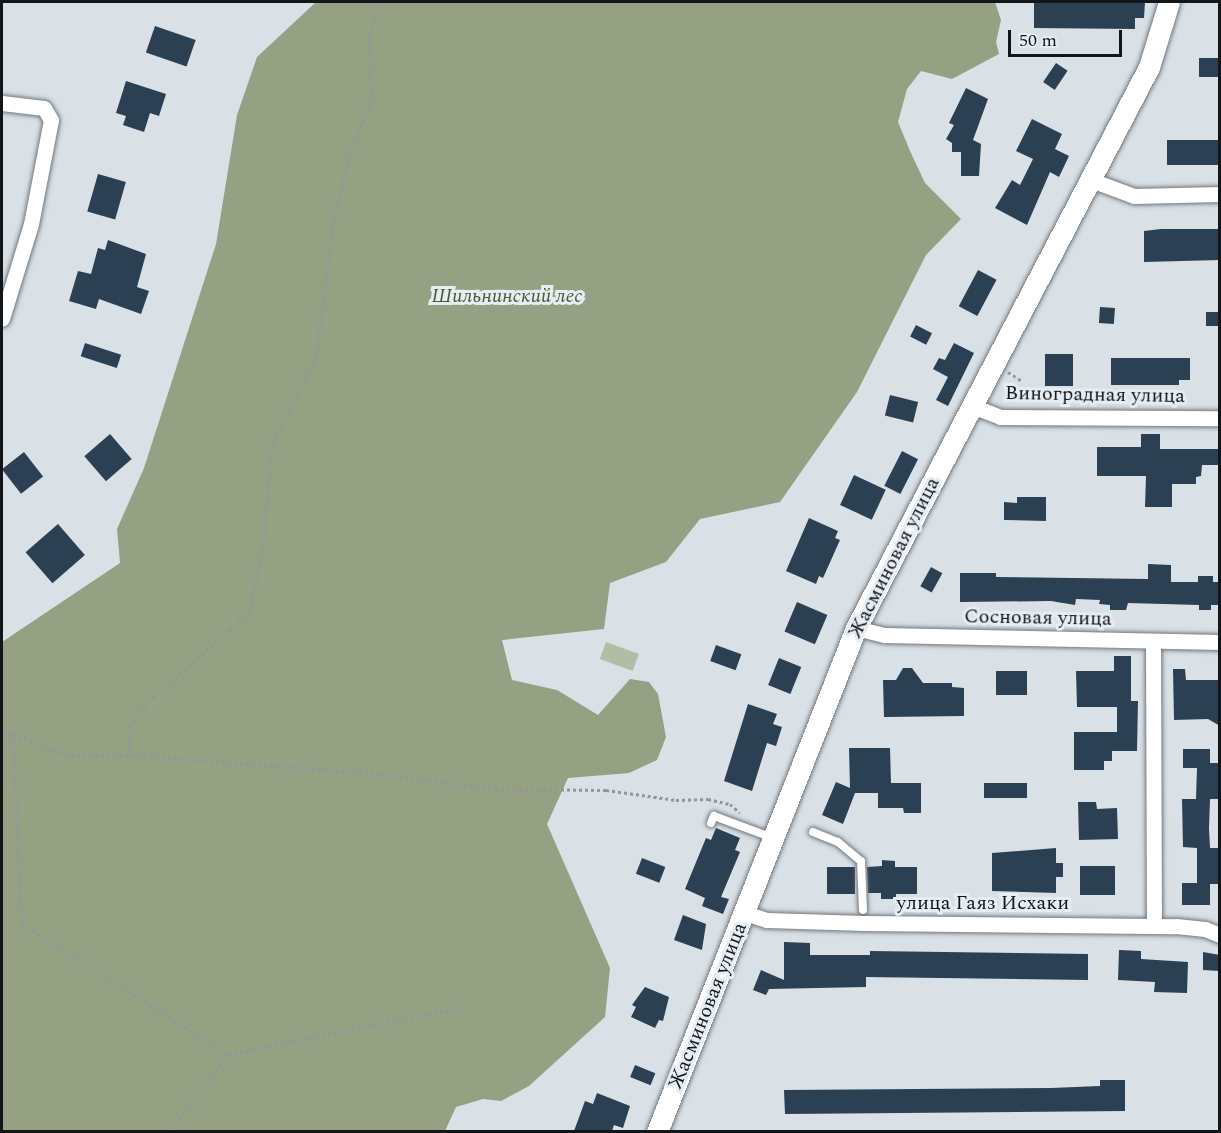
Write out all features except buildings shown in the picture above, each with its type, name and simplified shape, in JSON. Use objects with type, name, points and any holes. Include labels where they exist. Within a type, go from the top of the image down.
[{"type":"street","name":"Жасминовая улица","points":[[657,1131],[775,838],[856,628],[1149,67],[1169,2]]},
{"type":"street","points":[[2,103],[44,108],[51,120],[31,224],[2,319]]},
{"type":"street","points":[[1091,180],[1134,195],[1220,194]]},
{"type":"street","name":"Виноградная улица","points":[[972,406],[1000,417],[1220,418]]},
{"type":"street","name":"Сосновая улица","points":[[856,628],[885,636],[1220,642]]},
{"type":"street","points":[[1153,642],[1154,925]]},
{"type":"street","name":"улица Гаяз Исхаки","points":[[745,913],[767,920],[1154,925],[1205,929],[1220,935]]},
{"type":"lane","points":[[711,823],[714,816],[775,838]]},
{"type":"lane","points":[[813,832],[838,842],[861,861],[865,869],[864,910]]},
{"type":"path","points":[[130,758],[130,726],[139,710],[249,613],[262,553],[273,442],[316,358],[334,220],[351,150],[371,103],[370,35],[379,2]]},
{"type":"path","points":[[14,734],[22,924],[228,1054]]},
{"type":"path","points":[[2,736],[14,734],[65,755],[381,774],[495,789],[606,790],[676,800],[708,799],[730,804],[751,830]]},
{"type":"path","points":[[169,1131],[228,1054],[459,1008]]},
{"type":"green space","name":"Шильнинский лес","points":[[316,2],[995,2],[1001,20],[996,42],[999,54],[952,79],[921,71],[907,89],[898,122],[910,151],[925,183],[961,219],[926,255],[857,392],[780,502],[700,519],[666,562],[610,583],[604,629],[502,640],[512,680],[557,690],[598,715],[630,679],[649,682],[658,694],[666,737],[657,760],[629,773],[568,778],[547,824],[610,968],[605,1017],[529,1086],[501,1101],[483,1099],[456,1107],[445,1131],[2,1131],[2,642],[120,563],[117,529],[144,468],[216,244],[237,115],[257,57]]},
{"type":"green space","points":[[606,642],[639,654],[633,671],[600,659]]}]
